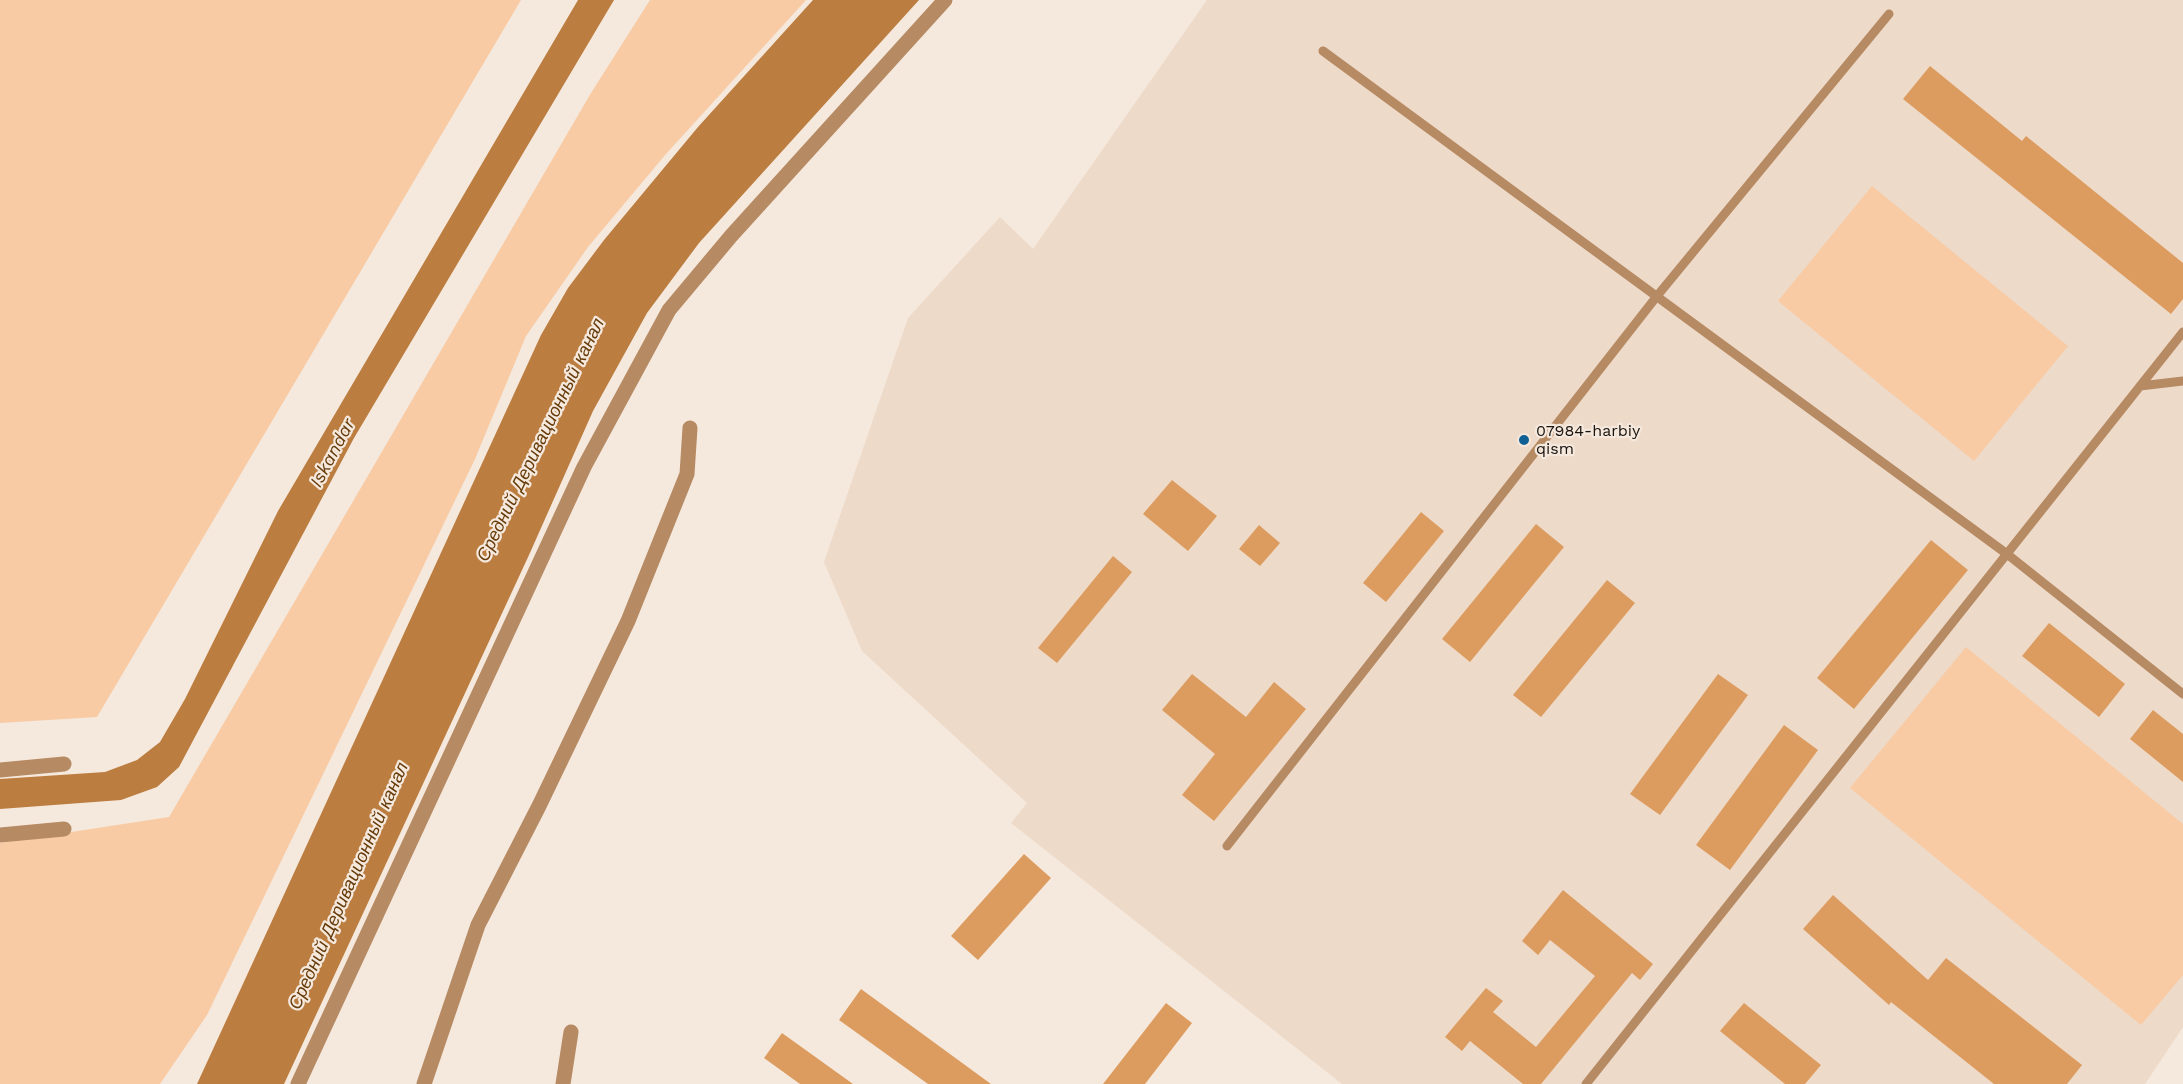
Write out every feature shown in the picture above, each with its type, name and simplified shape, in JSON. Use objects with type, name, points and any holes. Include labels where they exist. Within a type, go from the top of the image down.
[{"type":"street","points":[[298,1084],[584,467],[669,310],[739,227],[945,0]]},
{"type":"street","points":[[424,1084],[478,925],[628,621],[687,474],[690,428]]},
{"type":"street","points":[[0,770],[64,764]]},
{"type":"street","points":[[0,836],[64,829]]},
{"type":"street","points":[[563,1084],[571,1032]]},
{"type":"lane","points":[[1227,846],[1657,296],[1889,14]]},
{"type":"lane","points":[[1323,51],[2007,554],[2183,693]]},
{"type":"lane","points":[[1586,1084],[2183,332]]},
{"type":"lane","points":[[2140,386],[2183,381]]},
{"type":"shaded area","points":[[0,0],[521,0],[97,717],[0,723]]},
{"type":"shaded area","points":[[650,0],[806,0],[666,154],[588,247],[526,336],[475,459],[207,1015],[160,1084],[0,1084],[0,843],[169,817],[591,93]]},
{"type":"shaded area","name":"07984-harbiy qism","points":[[1207,0],[2183,0],[2183,1027],[2145,1084],[1342,1084],[1011,823],[1027,803],[862,651],[824,562],[908,318],[1000,217],[1033,249]]},
{"type":"shaded area","points":[[1872,186],[2068,346],[1974,461],[1778,301]]},
{"type":"shaded area","points":[[1966,647],[2183,824],[2183,975],[2141,1025],[1850,788]]},
{"type":"water","name":"Iskandar","points":[[578,0],[614,0],[354,438],[179,767],[157,787],[121,800],[0,809],[0,779],[105,772],[137,760],[160,742],[185,699],[278,511]]},
{"type":"water","name":"Средний Деривационный канал","points":[[813,0],[919,0],[699,243],[647,313],[593,411],[529,555],[284,1084],[197,1084],[541,335],[568,288],[604,240],[698,127]]},
{"type":"building","points":[[1930,66],[2022,141],[2026,136],[2183,263],[2183,299],[2171,314],[1903,99]]},
{"type":"building","points":[[1172,480],[1217,516],[1188,551],[1143,514]]},
{"type":"building","points":[[1421,512],[1444,531],[1386,602],[1363,583]]},
{"type":"building","points":[[1536,524],[1564,547],[1470,662],[1442,639]]},
{"type":"building","points":[[1259,525],[1280,543],[1260,566],[1239,549]]},
{"type":"building","points":[[1931,540],[1968,570],[1854,709],[1817,678]]},
{"type":"building","points":[[1113,556],[1132,572],[1057,663],[1038,648]]},
{"type":"building","points":[[1607,580],[1635,603],[1541,717],[1513,695]]},
{"type":"building","points":[[2049,623],[2125,684],[2099,717],[2022,656]]},
{"type":"building","points":[[1192,674],[1246,717],[1274,682],[1306,709],[1214,821],[1182,795],[1215,754],[1162,710]]},
{"type":"building","points":[[1718,674],[1748,695],[1660,815],[1630,794]]},
{"type":"building","points":[[2153,710],[2183,734],[2183,782],[2130,739]]},
{"type":"building","points":[[1784,725],[1818,750],[1730,870],[1696,845]]},
{"type":"building","points":[[1024,854],[1051,878],[978,960],[951,936]]},
{"type":"building","points":[[1563,890],[1653,964],[1640,980],[1632,973],[1541,1084],[1523,1084],[1470,1041],[1462,1051],[1445,1037],[1486,988],[1503,1001],[1493,1012],[1536,1047],[1595,976],[1550,940],[1538,955],[1522,941]]},
{"type":"building","points":[[1833,895],[1928,980],[1946,958],[2082,1065],[2067,1084],[1994,1084],[1891,1002],[1889,1005],[1803,929]]},
{"type":"building","points":[[861,989],[991,1084],[928,1084],[839,1020]]},
{"type":"building","points":[[1166,1003],[1192,1023],[1145,1084],[1103,1084]]},
{"type":"building","points":[[1744,1003],[1821,1065],[1805,1084],[1785,1084],[1720,1031]]},
{"type":"building","points":[[782,1033],[853,1084],[800,1084],[764,1058]]},
{"type":"place","name":"07984-harbiy qism","points":[[1524,440]]}]
